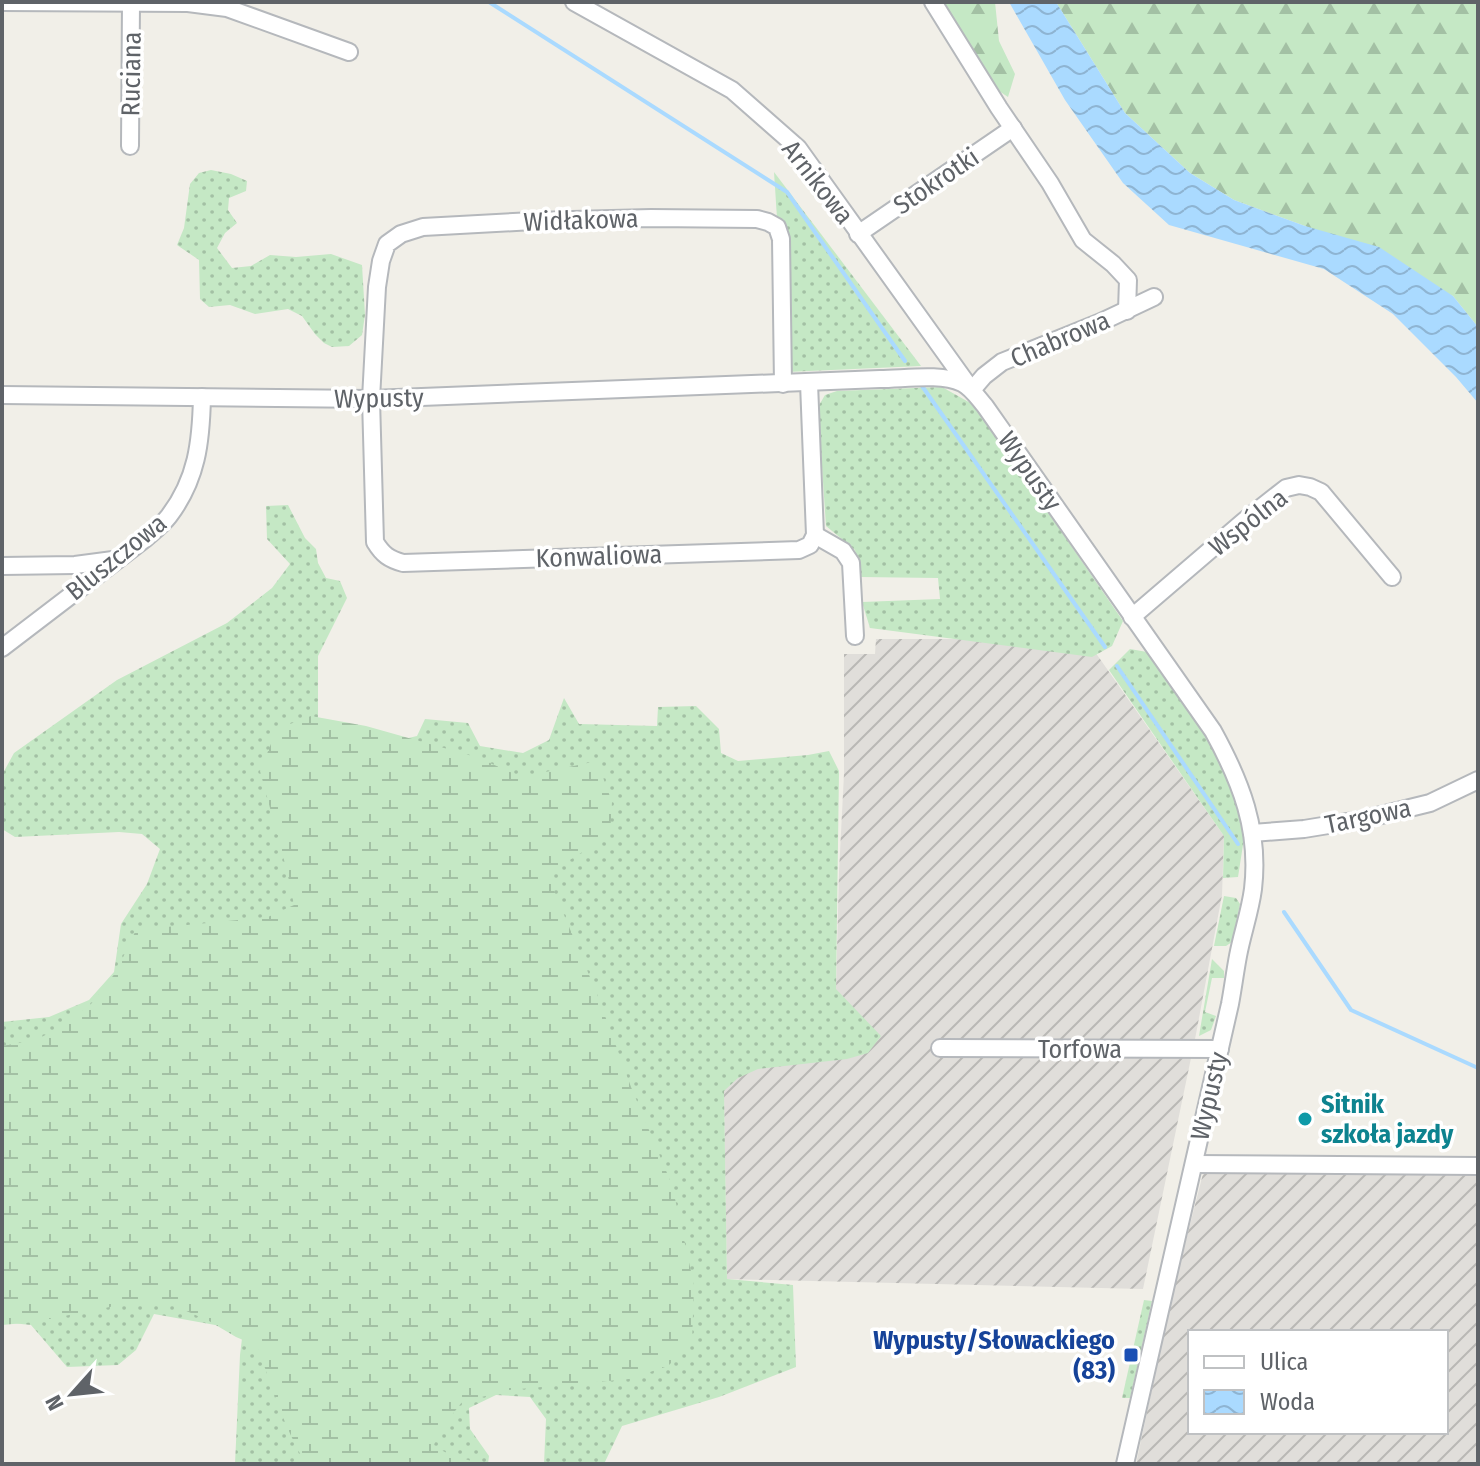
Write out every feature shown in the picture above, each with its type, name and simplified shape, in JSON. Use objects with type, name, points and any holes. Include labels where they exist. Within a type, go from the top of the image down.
[{"type":"street","points":[[2,2],[188,3],[227,8],[349,52]]},
{"type":"street","name":"Arnikowa","points":[[574,2],[732,90],[798,148],[972,390]]},
{"type":"street","points":[[933,2],[1050,183],[1083,240],[1128,280],[1127,311]]},
{"type":"street","name":"Ruciana","points":[[130,146],[131,3]]},
{"type":"street","name":"Stokrotki","points":[[858,234],[1013,128]]},
{"type":"street","name":"Widłakowa","points":[[371,399],[377,287],[387,244],[401,234],[423,227],[533,221],[757,219],[777,227],[781,239],[783,384]]},
{"type":"street","name":"Chabrowa","points":[[972,390],[1002,362],[1154,297]]},
{"type":"street","name":"Wypusty","points":[[2,395],[371,399],[946,378],[972,390],[1213,731],[1241,787],[1252,833],[1255,856],[1253,890],[1125,1464]]},
{"type":"street","points":[[809,383],[815,535],[843,551],[851,563],[855,636]]},
{"type":"street","name":"Bluszczowa","points":[[2,648],[146,538],[168,517],[193,474],[201,436],[202,397]]},
{"type":"street","name":"Konwaliowa","points":[[371,399],[375,542],[390,560],[403,563],[799,550],[810,545],[815,535]]},
{"type":"street","name":"Wspólna","points":[[1132,617],[1244,521],[1286,488],[1299,485],[1321,492],[1392,577]]},
{"type":"street","points":[[2,566],[75,565],[119,559]]},
{"type":"street","name":"Targowa","points":[[1252,833],[1304,829],[1365,819],[1430,803],[1478,780]]},
{"type":"street","name":"Torfowa","points":[[940,1048],[1220,1049]]},
{"type":"street","points":[[1194,1164],[1478,1166]]},
{"type":"shaded area","points":[[876,639],[1086,639],[1224,836],[1222,895],[1143,1289],[727,1279],[723,1037],[880,1036],[836,990],[844,774],[844,654],[875,654]]},
{"type":"shaded area","points":[[1206,1162],[1478,1166],[1478,1464],[1136,1464],[1172,1295]]},
{"type":"green space","points":[[942,2],[995,2],[999,41],[1015,74],[1008,97],[993,87]]},
{"type":"green space","points":[[1056,2],[1478,2],[1478,327],[1453,296],[1305,226],[1234,200],[1190,173],[1125,113]]},
{"type":"green space","points":[[211,170],[247,181],[246,191],[229,198],[228,210],[237,223],[225,233],[217,248],[232,268],[251,266],[270,255],[296,257],[331,254],[362,265],[365,315],[362,335],[349,346],[332,347],[315,334],[302,316],[288,309],[255,314],[230,305],[209,307],[200,299],[199,260],[177,245],[184,228],[190,184],[199,173]]},
{"type":"green space","points":[[774,172],[921,366],[787,372]]},
{"type":"green space","points":[[942,387],[974,405],[1123,621],[1112,646],[1092,657],[870,628],[862,602],[940,599],[938,578],[860,577],[855,550],[826,526],[818,407],[825,395],[837,391]]},
{"type":"green space","points":[[288,505],[305,538],[316,549],[318,563],[326,578],[340,581],[347,598],[318,656],[318,719],[352,751],[417,736],[425,719],[468,723],[480,746],[523,753],[549,740],[564,698],[579,724],[657,726],[658,707],[696,706],[719,729],[721,753],[738,761],[829,751],[839,771],[836,989],[881,1036],[868,1053],[847,1059],[758,1069],[738,1078],[724,1091],[727,1279],[793,1285],[796,1367],[719,1397],[622,1426],[604,1464],[544,1464],[546,1419],[530,1397],[496,1395],[469,1408],[470,1429],[489,1456],[488,1464],[235,1464],[243,1330],[154,1314],[136,1350],[118,1365],[67,1367],[31,1325],[2,1322],[2,1022],[49,1017],[89,1000],[114,972],[121,924],[147,884],[160,849],[142,834],[119,832],[15,837],[2,829],[2,775],[14,753],[117,680],[227,623],[272,588],[290,564],[267,539],[266,506]]},
{"type":"green space","points":[[1130,649],[1147,652],[1216,750],[1229,776],[1245,832],[1238,877],[1223,878],[1224,836],[1109,670]]},
{"type":"green space","points":[[311,716],[366,726],[476,757],[522,777],[597,761],[612,802],[610,835],[547,874],[672,1185],[694,1285],[692,1342],[668,1366],[629,1379],[509,1390],[462,1402],[433,1446],[475,1464],[306,1464],[285,1421],[257,1346],[175,1306],[135,1302],[34,1322],[2,1325],[2,1046],[36,1040],[62,1026],[91,1004],[116,972],[136,930],[268,917],[294,905],[260,771],[277,729]]},
{"type":"green space","points":[[1224,896],[1236,898],[1240,904],[1232,942],[1226,946],[1214,946]]},
{"type":"green space","points":[[1212,959],[1224,971],[1224,978],[1212,978],[1205,1012],[1216,1016],[1211,1030],[1199,1036]]},
{"type":"green space","points":[[1144,1300],[1152,1301],[1130,1398],[1122,1398]]},
{"type":"water","points":[[1009,2],[1056,2],[1125,113],[1190,173],[1234,200],[1305,226],[1379,247],[1453,296],[1478,327],[1478,403],[1393,314],[1324,269],[1169,225],[1123,183],[1065,100]]},
{"type":"waterway","points":[[489,2],[787,192],[905,361]]},
{"type":"waterway","points":[[922,386],[1105,647]]},
{"type":"waterway","points":[[1117,666],[1238,844]]},
{"type":"waterway","points":[[1284,912],[1351,1010],[1478,1068]]},
{"type":"place","name":"Sitnik szkoła jazdy","points":[[1305,1119]]},
{"type":"place","name":"Wypusty/Słowackiego (83)","points":[[1131,1355]]}]
